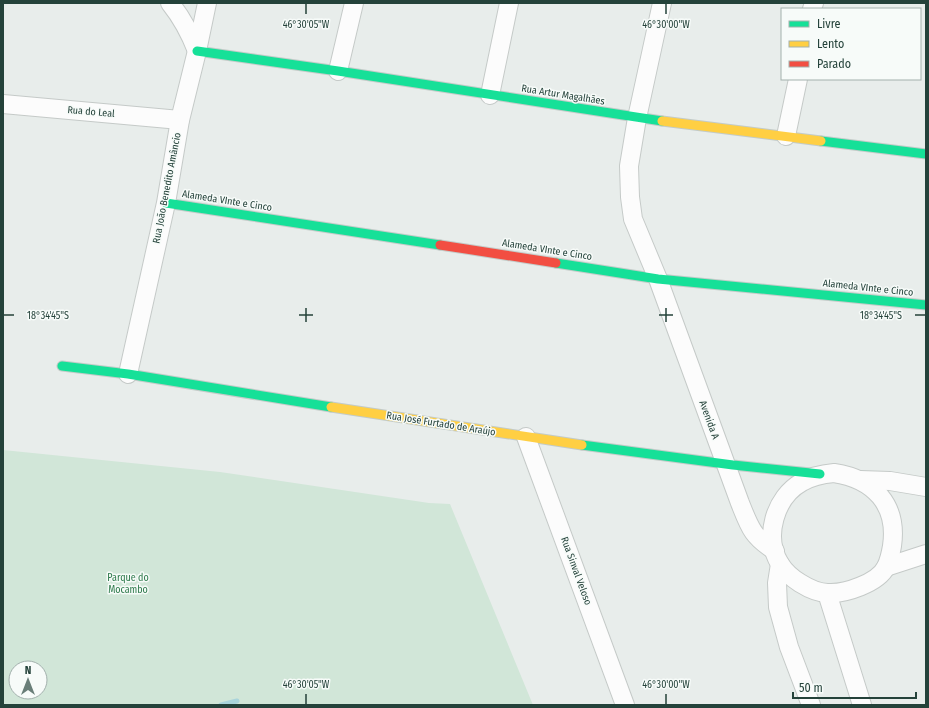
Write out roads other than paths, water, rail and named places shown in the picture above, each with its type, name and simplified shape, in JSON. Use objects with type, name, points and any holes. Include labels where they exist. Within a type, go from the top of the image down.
[{"type":"street","points":[[170,3],[179,14],[197,51]]},
{"type":"street","name":"Rua João Benedito Amâncio","points":[[128,374],[166,203],[180,120],[207,3]]},
{"type":"street","points":[[338,71],[354,3]]},
{"type":"street","points":[[490,95],[509,3]]},
{"type":"street","name":"Avenida A","points":[[662,3],[637,118],[629,166],[630,197],[633,220],[658,279],[749,525],[761,542],[777,558]]},
{"type":"street","name":"Rua Artur Magalhães","points":[[197,51],[338,71],[637,118],[926,153]]},
{"type":"street","points":[[786,136],[798,80]]},
{"type":"street","name":"Rua do Leal","points":[[3,104],[180,120]]},
{"type":"street","name":"Alameda VInte e Cinco","points":[[166,203],[658,279],[926,305]]},
{"type":"street","name":"Rua José Furtado de Araújo","points":[[62,366],[128,374],[526,438],[726,465],[820,474]]},
{"type":"street","name":"Rua Sinval Veloso","points":[[526,438],[624,705]]},
{"type":"street","points":[[777,558],[791,577],[807,588],[827,593],[842,593],[860,587],[877,578],[886,567],[893,535],[892,522],[888,509],[881,497],[872,487],[848,475],[834,473],[820,474],[802,482],[786,495],[776,512],[772,532],[777,558],[778,607],[789,647],[811,705]]},
{"type":"street","points":[[860,480],[890,481],[926,487]]},
{"type":"street","points":[[886,567],[926,554]]},
{"type":"street","points":[[827,593],[862,705]]},
{"type":"waterway","points":[[221,705],[237,701]]},
{"type":"park label","name":"Parque do Mocambo","points":[[128,584]]}]
